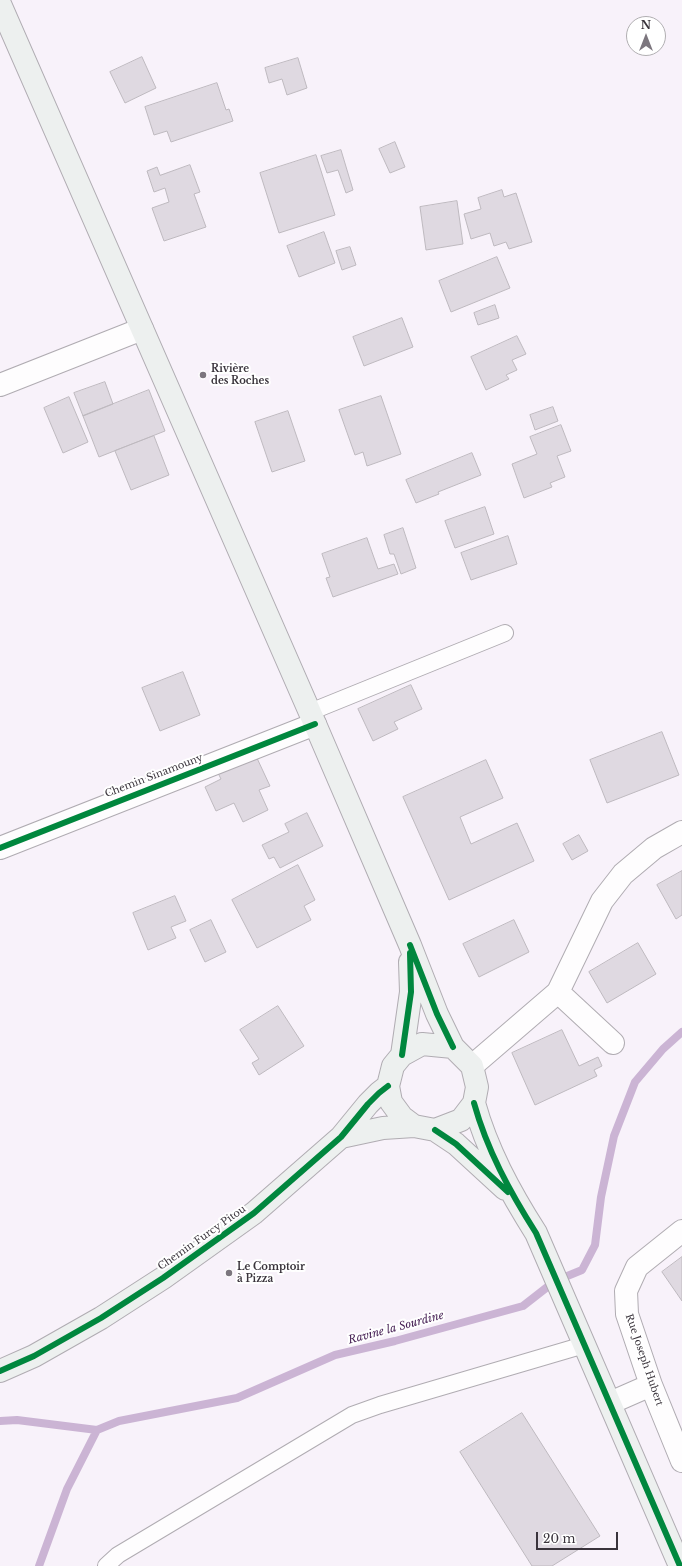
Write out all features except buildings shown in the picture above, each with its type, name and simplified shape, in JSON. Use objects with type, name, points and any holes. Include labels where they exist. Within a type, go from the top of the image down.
[{"type":"main road","points":[[0,4],[172,395],[410,945],[436,1014],[453,1047],[472,1066],[477,1087],[474,1103],[461,1120],[435,1130]]},
{"type":"main road","points":[[402,1055],[411,992],[410,945]]},
{"type":"main road","points":[[453,1047],[422,1044],[402,1055],[394,1066],[388,1086],[391,1102],[397,1112],[414,1126],[435,1130],[456,1144],[513,1196]]},
{"type":"main road","name":"Chemin Furcy Pitou","points":[[0,1371],[70,1336],[163,1278],[254,1214],[342,1137],[368,1104],[388,1086]]},
{"type":"main road","points":[[474,1103],[484,1135],[513,1196],[536,1233],[680,1566]]},
{"type":"main road","name":"Chemin Furcy Pitou","points":[[342,1137],[383,1128],[414,1126]]},
{"type":"street","points":[[0,386],[142,329]]},
{"type":"street","name":"Chemin Sinamouny","points":[[0,848],[312,718]]},
{"type":"street","points":[[472,1066],[558,992],[602,901],[623,874],[654,848],[682,832]]},
{"type":"street","points":[[558,992],[613,1043]]},
{"type":"street","name":"Rue Joseph Hubert","points":[[682,1231],[637,1267],[626,1291],[628,1314],[651,1385],[682,1461]]},
{"type":"street","points":[[610,1403],[651,1385]]},
{"type":"lane","points":[[312,718],[505,633]]},
{"type":"lane","points":[[106,1566],[118,1555],[352,1415],[380,1405],[584,1345]]},
{"type":"waterway","name":"Ravine la Sourdine","points":[[39,1566],[67,1489],[97,1430],[119,1421],[237,1398],[335,1355],[395,1341],[523,1306],[555,1281],[582,1270],[595,1245],[601,1197],[614,1136],[635,1082],[663,1049],[682,1032]]},
{"type":"waterway","points":[[0,1421],[17,1420],[97,1430]]},
{"type":"cycle path","points":[[0,848],[315,724]]},
{"type":"cycle path","points":[[410,945],[437,1014],[453,1047]]},
{"type":"cycle path","points":[[402,1055],[411,992],[410,953]]},
{"type":"cycle path","points":[[0,1371],[34,1356],[101,1318],[163,1278],[254,1213],[341,1137],[368,1104],[388,1086]]},
{"type":"cycle path","points":[[474,1103],[492,1154],[508,1186],[536,1233],[680,1566]]},
{"type":"cycle path","points":[[435,1130],[456,1144],[508,1192]]},
{"type":"place","name":"Rivière des Roches","points":[[203,375]]},
{"type":"place","name":"Le Comptoir à Pizza","points":[[229,1273]]}]
